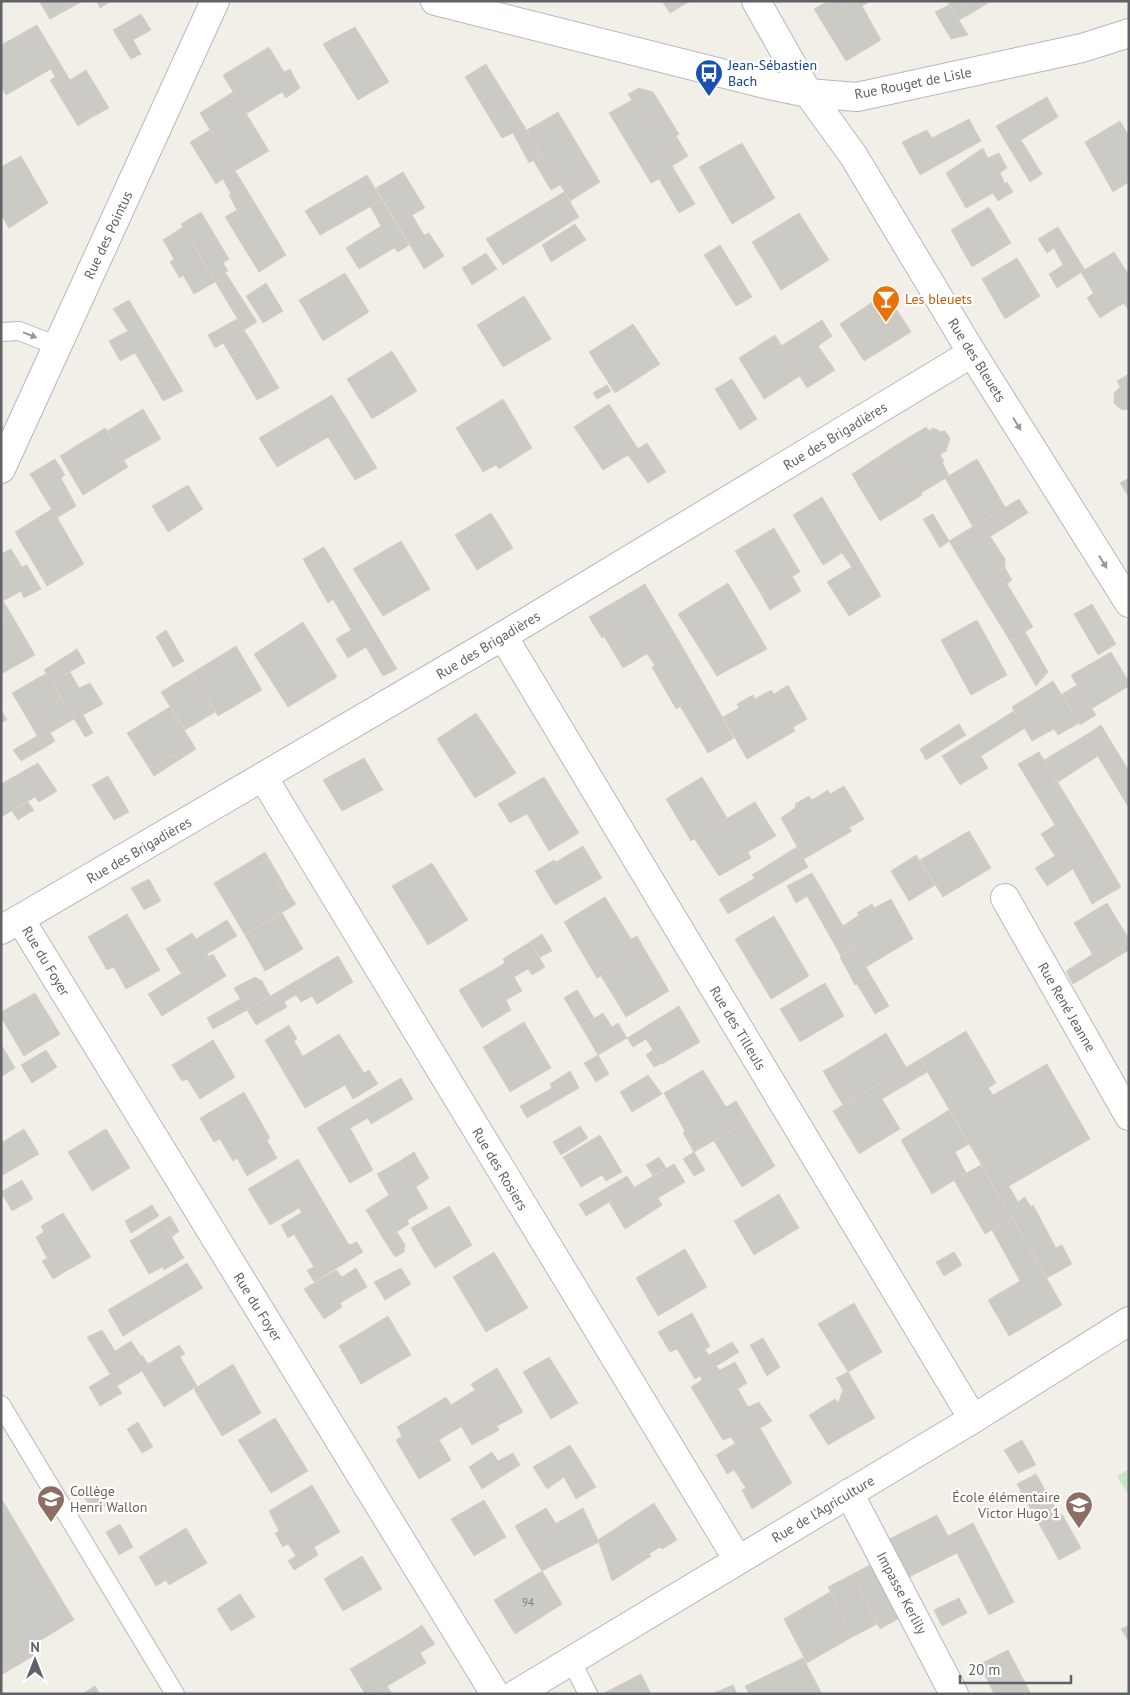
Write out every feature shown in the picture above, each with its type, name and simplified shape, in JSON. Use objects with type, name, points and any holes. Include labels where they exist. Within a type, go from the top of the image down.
[{"type":"street","name":"Rue des Pointus","points":[[1,469],[216,1]]},
{"type":"street","name":"Rue Rouget de Lisle","points":[[435,1],[769,85],[808,93],[857,96],[1082,48],[1129,33]]},
{"type":"street","name":"Rue des Bleuets","points":[[756,1],[808,93],[853,154],[972,353],[1129,603]]},
{"type":"street","name":"Rue des Brigadières","points":[[11,925],[503,636],[972,353]]},
{"type":"street","name":"Rue des Tilleuls","points":[[503,636],[973,1419]]},
{"type":"street","name":"Rue des Rosiers","points":[[263,777],[738,1560]]},
{"type":"street","name":"Rue René Jeanne","points":[[1005,898],[1129,1116]]},
{"type":"street","name":"Rue du Foyer","points":[[11,925],[496,1694]]},
{"type":"street","name":"Rue de l'Agriculture","points":[[516,1694],[973,1419],[1129,1321]]},
{"type":"street","name":"Impasse Kerlily","points":[[849,1493],[954,1694]]},
{"type":"lane","points":[[1,332],[19,331],[58,346]]},
{"type":"lane","points":[[1,1406],[175,1694]]},
{"type":"lane","points":[[571,1660],[588,1694]]},
{"type":"green space","points":[[1129,1469],[1129,1496],[1117,1476]]},
{"type":"building","points":[[39,1],[83,1],[50,19]]},
{"type":"building","points":[[97,1],[111,1],[100,8]]},
{"type":"building","points":[[662,1],[690,1],[670,13]]},
{"type":"building","points":[[828,1],[840,1],[845,9],[822,22],[814,9]]},
{"type":"building","points":[[840,1],[871,1],[862,6],[881,40],[846,61],[822,22],[845,9]]},
{"type":"building","points":[[947,1],[963,1],[970,14],[959,20]]},
{"type":"building","points":[[963,1],[991,1],[970,14]]},
{"type":"building","points":[[949,5],[968,35],[951,39],[935,12]]},
{"type":"building","points":[[141,14],[151,30],[133,40],[141,54],[131,59],[113,30]]},
{"type":"building","points":[[37,25],[92,117],[78,126],[50,80],[55,77],[51,69],[6,95],[1,87],[1,45]]},
{"type":"building","points":[[355,27],[389,82],[358,100],[323,44]]},
{"type":"building","points":[[269,47],[284,72],[290,69],[300,88],[286,98],[282,92],[246,114],[223,75]]},
{"type":"building","points":[[486,64],[542,155],[529,163],[513,133],[502,138],[465,77]]},
{"type":"building","points":[[86,70],[109,108],[92,117],[70,80]]},
{"type":"building","points":[[639,88],[653,92],[679,134],[676,136],[688,156],[672,166],[628,94]]},
{"type":"building","points":[[233,92],[269,151],[235,171],[200,113]]},
{"type":"building","points":[[1047,97],[1058,117],[1021,140],[1042,174],[1030,182],[996,126]]},
{"type":"building","points":[[632,100],[695,204],[679,213],[659,179],[651,183],[609,113]]},
{"type":"building","points":[[558,112],[600,182],[570,201],[527,130]]},
{"type":"building","points":[[969,119],[981,141],[920,175],[902,142],[927,130],[932,138]]},
{"type":"building","points":[[1120,121],[1129,136],[1129,182],[1113,192],[1085,142]]},
{"type":"building","points":[[210,130],[253,200],[237,210],[223,179],[216,184],[190,142]]},
{"type":"building","points":[[742,143],[775,198],[732,224],[699,167]]},
{"type":"building","points":[[983,148],[988,158],[999,153],[1007,168],[1000,173],[1005,184],[1007,182],[1013,192],[998,201],[993,193],[966,208],[946,173]]},
{"type":"building","points":[[542,155],[560,185],[551,190],[533,160]]},
{"type":"building","points":[[21,156],[48,203],[9,228],[1,215],[1,167]]},
{"type":"building","points":[[403,172],[425,208],[412,215],[424,235],[429,233],[444,256],[424,269],[376,188]]},
{"type":"building","points":[[367,175],[382,200],[320,235],[305,211]]},
{"type":"building","points":[[564,192],[579,217],[503,265],[486,239]]},
{"type":"building","points":[[253,200],[286,255],[259,272],[225,217]]},
{"type":"building","points":[[382,200],[409,245],[398,252],[394,248],[359,269],[346,248],[381,226],[370,206]]},
{"type":"building","points":[[989,207],[1011,243],[972,267],[951,230]]},
{"type":"building","points":[[201,212],[229,259],[223,263],[228,271],[225,272],[257,322],[244,330],[181,224]]},
{"type":"building","points":[[799,213],[829,260],[781,290],[752,242]]},
{"type":"building","points":[[575,224],[586,240],[551,262],[542,245]]},
{"type":"building","points":[[183,227],[215,282],[194,294],[183,275],[180,278],[170,262],[174,259],[163,240]]},
{"type":"building","points":[[1058,227],[1085,270],[1057,288],[1049,274],[1063,265],[1054,248],[1047,253],[1038,239]]},
{"type":"building","points":[[720,245],[752,297],[736,306],[704,255]]},
{"type":"building","points":[[1114,252],[1129,275],[1129,300],[1106,314],[1081,272]]},
{"type":"building","points":[[486,253],[497,269],[472,285],[462,268]]},
{"type":"building","points":[[1017,258],[1040,296],[1005,319],[982,279]]},
{"type":"building","points":[[345,273],[369,312],[323,341],[299,300]]},
{"type":"building","points":[[266,283],[283,311],[263,323],[246,296]]},
{"type":"building","points":[[886,293],[911,332],[864,361],[840,324]]},
{"type":"building","points":[[1094,293],[1106,314],[1100,318],[1087,298]]},
{"type":"building","points":[[524,296],[551,339],[503,367],[477,325]]},
{"type":"building","points":[[129,300],[173,374],[154,385],[135,353],[120,361],[109,341],[128,331],[113,309]]},
{"type":"building","points":[[1129,300],[1129,311],[1124,303]]},
{"type":"building","points":[[237,319],[244,330],[215,348],[208,335]]},
{"type":"building","points":[[822,320],[832,336],[818,346],[835,370],[807,388],[781,346]]},
{"type":"building","points":[[633,324],[660,364],[615,393],[589,352]]},
{"type":"building","points":[[244,330],[253,344],[231,356],[223,343]]},
{"type":"building","points":[[775,335],[800,376],[764,399],[739,358]]},
{"type":"building","points":[[253,344],[279,388],[257,400],[231,356]]},
{"type":"building","points":[[392,351],[417,391],[372,419],[347,379]]},
{"type":"building","points":[[173,374],[183,391],[163,401],[154,385]]},
{"type":"building","points":[[1129,374],[1129,410],[1120,409],[1114,403],[1114,393],[1120,387],[1117,381]]},
{"type":"building","points":[[732,379],[757,419],[740,430],[715,389]]},
{"type":"building","points":[[607,385],[611,391],[597,399],[593,393]]},
{"type":"building","points":[[332,395],[377,468],[355,480],[328,437],[277,467],[259,438]]},
{"type":"building","points":[[503,399],[532,448],[499,469],[496,465],[483,472],[456,428]]},
{"type":"building","points":[[609,404],[638,449],[603,470],[574,427]]},
{"type":"building","points":[[143,409],[161,439],[124,460],[107,431]]},
{"type":"building","points":[[926,427],[929,431],[933,428],[942,432],[944,430],[950,438],[946,451],[940,455],[949,476],[921,493],[893,447]]},
{"type":"building","points":[[105,428],[128,467],[83,495],[60,456]]},
{"type":"building","points":[[647,443],[666,472],[648,483],[628,455]]},
{"type":"building","points":[[893,447],[922,495],[880,521],[860,488],[887,471],[878,457]]},
{"type":"building","points":[[878,457],[887,471],[860,488],[852,474]]},
{"type":"building","points":[[55,459],[65,475],[61,478],[76,506],[57,518],[30,474]]},
{"type":"building","points":[[977,459],[1005,507],[973,527],[945,478]]},
{"type":"building","points":[[1129,478],[1129,497],[1120,483]]},
{"type":"building","points":[[188,485],[203,509],[168,532],[152,506]]},
{"type":"building","points":[[822,497],[881,596],[849,616],[827,582],[852,567],[842,553],[823,565],[793,515]]},
{"type":"building","points":[[1019,499],[1028,513],[983,541],[1001,570],[1005,568],[1009,575],[980,592],[949,541]]},
{"type":"building","points":[[52,509],[84,564],[47,586],[15,532]]},
{"type":"building","points":[[491,513],[513,548],[477,570],[455,535]]},
{"type":"building","points":[[933,514],[949,541],[940,548],[923,519]]},
{"type":"building","points":[[774,528],[800,572],[761,594],[735,551]]},
{"type":"building","points":[[990,536],[1005,559],[1005,568],[1001,570],[983,541]]},
{"type":"building","points":[[401,541],[430,589],[383,616],[353,569]]},
{"type":"building","points":[[324,547],[397,669],[383,676],[366,647],[348,658],[336,639],[351,630],[333,599],[328,603],[303,559]]},
{"type":"building","points":[[11,549],[22,567],[27,565],[41,589],[24,598],[21,591],[3,601],[1,597],[1,554]]},
{"type":"building","points":[[1009,575],[1012,580],[1007,584],[1033,627],[1010,641],[980,592]]},
{"type":"building","points":[[792,576],[801,591],[770,610],[761,594]]},
{"type":"building","points":[[728,583],[767,649],[717,676],[678,614]]},
{"type":"building","points":[[645,584],[676,636],[630,664],[615,640],[622,636],[619,628],[602,638],[589,617]]},
{"type":"building","points":[[3,601],[11,614],[1,619],[1,602]]},
{"type":"building","points":[[1092,604],[1116,644],[1098,655],[1074,614]]},
{"type":"building","points":[[11,614],[35,655],[1,674],[1,619]]},
{"type":"building","points":[[977,620],[1007,675],[971,695],[941,640]]},
{"type":"building","points":[[303,622],[337,677],[288,707],[254,654]]},
{"type":"building","points":[[619,628],[622,636],[615,640],[630,664],[623,668],[604,636]]},
{"type":"building","points":[[166,630],[184,661],[173,667],[156,637]]},
{"type":"building","points":[[1025,632],[1048,672],[1036,686],[1010,641]]},
{"type":"building","points":[[676,636],[707,690],[676,709],[652,667],[655,665],[647,654]]},
{"type":"building","points":[[236,646],[262,690],[218,716],[192,673]]},
{"type":"building","points":[[77,649],[85,663],[52,682],[44,670]]},
{"type":"building","points":[[1111,652],[1129,682],[1129,686],[1091,709],[1071,675]]},
{"type":"building","points":[[70,672],[79,688],[90,683],[103,704],[83,715],[93,733],[85,737],[52,682]]},
{"type":"building","points":[[47,673],[61,698],[27,718],[12,693]]},
{"type":"building","points":[[192,673],[215,712],[185,730],[161,692]]},
{"type":"building","points":[[1053,681],[1079,723],[1058,735],[1054,729],[1032,741],[1012,707]]},
{"type":"building","points":[[788,685],[807,719],[793,727],[795,731],[747,759],[723,717],[739,708],[737,704],[753,695],[755,699],[771,690],[774,694]]},
{"type":"building","points":[[1077,685],[1096,715],[1080,725],[1062,694]]},
{"type":"building","points":[[707,690],[734,738],[708,753],[680,706]]},
{"type":"building","points":[[61,698],[74,719],[50,733],[55,741],[44,748],[27,718]]},
{"type":"building","points":[[170,707],[196,749],[179,760],[174,754],[149,768],[127,733]]},
{"type":"building","points":[[1,710],[7,720],[1,723]]},
{"type":"building","points":[[1014,711],[1025,728],[981,756],[988,768],[960,785],[942,756]]},
{"type":"building","points":[[476,713],[516,773],[475,798],[437,739]]},
{"type":"building","points":[[959,724],[966,735],[926,760],[920,749]]},
{"type":"building","points":[[1101,725],[1118,753],[1102,763],[1086,735]]},
{"type":"building","points":[[1086,735],[1098,756],[1058,782],[1044,760]]},
{"type":"building","points":[[37,736],[44,748],[21,761],[13,750]]},
{"type":"building","points":[[1039,752],[1090,835],[1055,856],[1041,834],[1055,825],[1018,764]]},
{"type":"building","points":[[1118,753],[1129,771],[1129,808],[1102,763]]},
{"type":"building","points":[[174,754],[179,760],[154,776],[149,768]]},
{"type":"building","points":[[364,758],[383,790],[342,811],[323,780]]},
{"type":"building","points":[[38,763],[57,791],[39,802],[35,797],[1,817],[1,784]]},
{"type":"building","points":[[108,776],[129,812],[114,820],[92,785]]},
{"type":"building","points":[[544,777],[579,833],[549,851],[527,814],[510,823],[498,804]]},
{"type":"building","points":[[702,777],[727,818],[691,841],[666,799]]},
{"type":"building","points":[[844,786],[864,819],[849,828],[852,831],[804,859],[781,818],[796,807],[795,804],[809,796],[812,800],[828,790],[830,794]]},
{"type":"building","points":[[28,802],[34,810],[18,820],[12,811]]},
{"type":"building","points":[[755,802],[776,836],[748,852],[751,858],[719,876],[694,838]]},
{"type":"building","points":[[969,831],[991,868],[943,897],[920,860]]},
{"type":"building","points":[[1090,835],[1121,887],[1092,904],[1073,869],[1047,886],[1035,868]]},
{"type":"building","points":[[583,846],[602,878],[555,905],[535,871],[554,860],[556,862]]},
{"type":"building","points":[[797,847],[808,867],[728,914],[719,899],[755,878],[752,875]]},
{"type":"building","points":[[265,852],[269,859],[240,876],[236,870]]},
{"type":"building","points":[[916,855],[935,885],[909,901],[891,871]]},
{"type":"building","points":[[269,859],[282,881],[277,884],[281,889],[285,887],[296,904],[245,935],[214,883],[236,870],[240,876]]},
{"type":"building","points":[[432,863],[468,920],[428,945],[392,886]]},
{"type":"building","points":[[812,873],[821,888],[796,903],[787,886]]},
{"type":"building","points":[[149,879],[161,901],[144,910],[131,888]]},
{"type":"building","points":[[282,881],[285,887],[281,889],[277,884]]},
{"type":"building","points":[[821,888],[855,947],[841,956],[807,896]]},
{"type":"building","points":[[605,897],[631,939],[637,936],[645,950],[597,978],[564,922]]},
{"type":"building","points":[[891,899],[913,939],[866,967],[843,926],[859,915],[857,913],[872,904],[874,908]]},
{"type":"building","points":[[1107,903],[1129,942],[1097,962],[1074,923]]},
{"type":"building","points":[[282,913],[303,949],[265,971],[245,935]]},
{"type":"building","points":[[127,914],[160,970],[126,989],[114,967],[107,970],[88,937]]},
{"type":"building","points":[[774,916],[809,976],[771,999],[735,939]]},
{"type":"building","points":[[227,920],[237,936],[207,954],[209,957],[181,973],[166,949],[192,933],[196,939]]},
{"type":"building","points":[[542,934],[552,951],[540,957],[530,942]]},
{"type":"building","points":[[530,942],[545,967],[532,975],[528,969],[514,977],[522,991],[506,1000],[511,1010],[482,1028],[459,990],[505,963],[503,959]]},
{"type":"building","points":[[1129,942],[1129,950],[1073,984],[1066,971],[1093,954],[1097,962]]},
{"type":"building","points":[[855,947],[871,976],[855,985],[840,957]]},
{"type":"building","points":[[645,950],[669,991],[626,1017],[601,976]]},
{"type":"building","points":[[213,954],[226,976],[162,1016],[148,994]]},
{"type":"building","points":[[338,956],[353,982],[317,1004],[312,996],[301,1002],[296,995],[284,1002],[287,1007],[256,1025],[247,1010]]},
{"type":"building","points":[[871,976],[889,1006],[875,1014],[857,984]]},
{"type":"building","points":[[255,977],[262,981],[270,996],[247,1010],[234,988]]},
{"type":"building","points":[[825,983],[844,1016],[800,1042],[780,1009]]},
{"type":"building","points":[[577,990],[594,1018],[581,1026],[564,998]]},
{"type":"building","points":[[35,993],[60,1034],[24,1056],[1,1017],[1,1012]]},
{"type":"building","points":[[240,999],[247,1010],[213,1029],[207,1018]]},
{"type":"building","points":[[679,1006],[700,1042],[662,1064],[646,1039],[633,1047],[627,1038]]},
{"type":"building","points":[[603,1013],[612,1027],[618,1023],[627,1038],[598,1055],[581,1026]]},
{"type":"building","points":[[524,1022],[551,1068],[510,1092],[483,1047]]},
{"type":"building","points":[[289,1025],[297,1039],[294,1041],[303,1057],[282,1069],[265,1040]]},
{"type":"building","points":[[966,1031],[996,1083],[988,1088],[993,1095],[1047,1064],[1090,1139],[1009,1186],[1018,1202],[1025,1197],[1031,1207],[1033,1205],[1056,1248],[1062,1245],[1072,1264],[1047,1278],[920,1059]]},
{"type":"building","points":[[886,1033],[906,1067],[851,1100],[831,1067]]},
{"type":"building","points":[[339,1034],[364,1073],[369,1070],[378,1084],[353,1099],[345,1085],[305,1108],[282,1069]]},
{"type":"building","points":[[213,1040],[235,1077],[200,1099],[187,1079],[182,1081],[172,1065]]},
{"type":"building","points":[[1,1044],[15,1068],[1,1077]]},
{"type":"building","points":[[46,1050],[57,1067],[32,1083],[21,1065]]},
{"type":"building","points":[[653,1050],[662,1063],[654,1067],[646,1055]]},
{"type":"building","points":[[598,1055],[609,1074],[596,1082],[584,1063]]},
{"type":"building","points":[[920,1059],[927,1072],[882,1099],[900,1129],[859,1154],[833,1111]]},
{"type":"building","points":[[831,1067],[851,1100],[843,1105],[823,1071]]},
{"type":"building","points":[[703,1070],[726,1107],[736,1101],[748,1121],[694,1152],[664,1093]]},
{"type":"building","points":[[570,1071],[579,1088],[527,1118],[520,1106],[552,1088],[550,1084]]},
{"type":"building","points":[[648,1075],[662,1094],[632,1112],[620,1092]]},
{"type":"building","points":[[401,1078],[413,1099],[371,1124],[368,1118],[350,1128],[373,1170],[350,1183],[317,1128]]},
{"type":"building","points":[[244,1092],[270,1138],[267,1140],[277,1158],[247,1176],[237,1158],[233,1161],[215,1131],[209,1134],[200,1118]]},
{"type":"building","points":[[949,1110],[969,1144],[955,1152],[966,1173],[932,1194],[901,1140]]},
{"type":"building","points":[[748,1121],[775,1166],[742,1187],[714,1141]]},
{"type":"building","points":[[580,1126],[588,1138],[561,1155],[553,1142]]},
{"type":"building","points":[[24,1129],[39,1154],[1,1176],[1,1143]]},
{"type":"building","points":[[106,1129],[130,1168],[92,1191],[68,1152]]},
{"type":"building","points":[[215,1131],[220,1139],[214,1142],[209,1134]]},
{"type":"building","points":[[600,1135],[622,1172],[606,1181],[602,1175],[581,1187],[563,1157]]},
{"type":"building","points":[[414,1152],[422,1166],[409,1174],[400,1161]]},
{"type":"building","points":[[694,1152],[705,1170],[694,1176],[683,1159]]},
{"type":"building","points":[[659,1157],[666,1168],[653,1176],[646,1165]]},
{"type":"building","points":[[298,1159],[322,1200],[302,1213],[299,1208],[270,1225],[248,1189]]},
{"type":"building","points":[[400,1161],[409,1174],[422,1166],[429,1178],[416,1187],[428,1208],[407,1220],[409,1224],[384,1240],[366,1210],[389,1195],[377,1174]]},
{"type":"building","points":[[674,1164],[685,1182],[658,1198],[662,1205],[625,1229],[609,1202]]},
{"type":"building","points":[[981,1165],[1012,1218],[985,1234],[954,1180]]},
{"type":"building","points":[[627,1176],[634,1187],[586,1216],[579,1204]]},
{"type":"building","points":[[22,1180],[33,1199],[12,1211],[1,1192]]},
{"type":"building","points":[[779,1194],[799,1228],[754,1255],[734,1221]]},
{"type":"building","points":[[322,1200],[349,1245],[357,1242],[363,1252],[314,1282],[307,1270],[314,1267],[294,1234],[288,1238],[281,1225]]},
{"type":"building","points":[[152,1205],[159,1216],[131,1233],[125,1221]]},
{"type":"building","points":[[449,1206],[472,1245],[443,1263],[429,1239],[420,1244],[411,1228]]},
{"type":"building","points":[[63,1213],[91,1257],[68,1270],[57,1252],[47,1258],[36,1237],[44,1232],[41,1226]]},
{"type":"building","points":[[170,1216],[179,1231],[172,1237],[162,1221]]},
{"type":"building","points":[[1012,1218],[1062,1305],[1009,1336],[988,1300],[1020,1281],[992,1230]]},
{"type":"building","points":[[162,1221],[184,1258],[164,1270],[163,1267],[149,1274],[130,1241]]},
{"type":"building","points":[[397,1232],[405,1245],[404,1252],[395,1257],[384,1240]]},
{"type":"building","points":[[429,1239],[443,1263],[435,1268],[420,1244]]},
{"type":"building","points":[[685,1249],[707,1287],[658,1316],[636,1278]]},
{"type":"building","points":[[57,1252],[68,1270],[53,1279],[42,1261]]},
{"type":"building","points":[[494,1252],[528,1308],[486,1332],[453,1277]]},
{"type":"building","points":[[954,1252],[962,1265],[944,1276],[936,1262]]},
{"type":"building","points":[[187,1263],[203,1288],[123,1336],[108,1310]]},
{"type":"building","points":[[356,1268],[367,1287],[340,1303],[342,1307],[324,1319],[304,1289],[336,1270],[342,1277]]},
{"type":"building","points":[[401,1268],[411,1284],[385,1300],[374,1282]]},
{"type":"building","points":[[854,1303],[882,1352],[848,1372],[818,1324]]},
{"type":"building","points":[[692,1313],[710,1346],[705,1350],[709,1355],[732,1342],[739,1352],[695,1379],[677,1349],[670,1352],[658,1332]]},
{"type":"building","points":[[388,1316],[411,1355],[361,1384],[339,1346]]},
{"type":"building","points":[[102,1330],[115,1351],[131,1341],[141,1356],[110,1374],[87,1337]]},
{"type":"building","points":[[763,1338],[780,1367],[767,1376],[750,1345]]},
{"type":"building","points":[[179,1345],[185,1354],[180,1357],[197,1386],[164,1407],[142,1371],[117,1386],[122,1393],[100,1406],[89,1387],[142,1355],[148,1364]]},
{"type":"building","points":[[549,1357],[578,1403],[551,1419],[523,1372]]},
{"type":"building","points":[[735,1362],[747,1383],[738,1389],[748,1407],[759,1402],[772,1421],[735,1443],[731,1437],[723,1440],[691,1387],[702,1380],[700,1375],[716,1366],[720,1370]]},
{"type":"building","points":[[233,1364],[261,1413],[222,1436],[194,1389]]},
{"type":"building","points":[[497,1368],[523,1412],[497,1426],[471,1384]]},
{"type":"building","points":[[848,1372],[875,1418],[828,1445],[809,1415],[835,1399],[838,1403],[843,1390],[836,1378]]},
{"type":"building","points":[[475,1390],[488,1411],[464,1425],[451,1405]]},
{"type":"building","points":[[446,1397],[464,1425],[407,1459],[396,1440],[402,1436],[397,1427]]},
{"type":"building","points":[[488,1411],[499,1430],[472,1445],[461,1426]]},
{"type":"building","points":[[275,1418],[308,1471],[271,1493],[238,1440]]},
{"type":"building","points":[[138,1422],[153,1447],[142,1453],[127,1429]]},
{"type":"building","points":[[760,1428],[792,1483],[752,1509],[742,1490],[746,1488],[734,1470],[727,1474],[716,1455]]},
{"type":"building","points":[[439,1440],[451,1460],[419,1479],[407,1459]]},
{"type":"building","points":[[1022,1440],[1036,1465],[1018,1473],[1004,1450]]},
{"type":"building","points":[[570,1445],[596,1487],[576,1499],[564,1477],[547,1489],[533,1467]]},
{"type":"building","points":[[492,1452],[498,1461],[513,1453],[520,1465],[482,1489],[469,1467]]},
{"type":"building","points":[[1036,1474],[1081,1548],[1059,1560],[1017,1484]]},
{"type":"building","points":[[312,1485],[340,1532],[314,1547],[318,1555],[294,1570],[288,1561],[296,1556],[288,1544],[283,1547],[275,1533],[279,1531],[269,1511]]},
{"type":"building","points":[[97,1488],[107,1505],[94,1513],[84,1496]]},
{"type":"building","points":[[1,1498],[74,1620],[31,1646],[35,1655],[1,1675]]},
{"type":"building","points":[[484,1500],[506,1537],[474,1556],[451,1519]]},
{"type":"building","points":[[654,1503],[677,1540],[662,1549],[660,1547],[649,1554],[651,1556],[612,1581],[598,1540]]},
{"type":"building","points":[[546,1508],[556,1524],[524,1542],[515,1526]]},
{"type":"building","points":[[583,1508],[599,1542],[542,1571],[524,1542]]},
{"type":"building","points":[[937,1515],[957,1553],[901,1581],[881,1543]]},
{"type":"building","points":[[973,1523],[1014,1602],[989,1615],[948,1536]]},
{"type":"building","points":[[120,1524],[133,1547],[119,1555],[106,1532]]},
{"type":"building","points":[[186,1528],[207,1563],[169,1585],[148,1551]]},
{"type":"building","points":[[148,1551],[166,1580],[156,1586],[139,1557]]},
{"type":"building","points":[[362,1556],[382,1589],[343,1611],[324,1579]]},
{"type":"building","points":[[875,1562],[903,1616],[880,1629],[853,1574]]},
{"type":"building","points":[[542,1571],[562,1604],[515,1634],[494,1600]]},
{"type":"building","points":[[853,1574],[877,1624],[852,1637],[828,1587]]},
{"type":"building","points":[[830,1592],[852,1637],[807,1663],[784,1619]]},
{"type":"building","points":[[240,1594],[255,1617],[231,1631],[217,1609]]},
{"type":"building","points":[[959,1598],[967,1613],[942,1626],[934,1610]]},
{"type":"building","points":[[422,1625],[435,1644],[420,1653],[409,1634]]},
{"type":"building","points":[[1129,1625],[1129,1642],[1121,1629]]},
{"type":"building","points":[[409,1634],[426,1663],[387,1686],[389,1689],[380,1694],[365,1694],[350,1669]]},
{"type":"building","points":[[1008,1650],[1031,1694],[994,1694],[980,1664]]},
{"type":"building","points":[[803,1658],[822,1694],[749,1694],[745,1686]]},
{"type":"building","points":[[641,1674],[651,1694],[604,1694],[604,1693]]},
{"type":"building","points":[[733,1685],[737,1694],[714,1694],[714,1693]]},
{"type":"building","points":[[95,1686],[100,1694],[82,1694]]},
{"type":"building","points":[[389,1689],[391,1693],[380,1694]]},
{"type":"place","name":"Jean-Sébastien Bach","points":[[709,97]]},
{"type":"place","name":"Les bleuets","points":[[886,323]]},
{"type":"place","name":"Collège Henri Wallon","points":[[51,1523]]},
{"type":"place","name":"École élémentaire Victor Hugo 1","points":[[1079,1529]]}]
